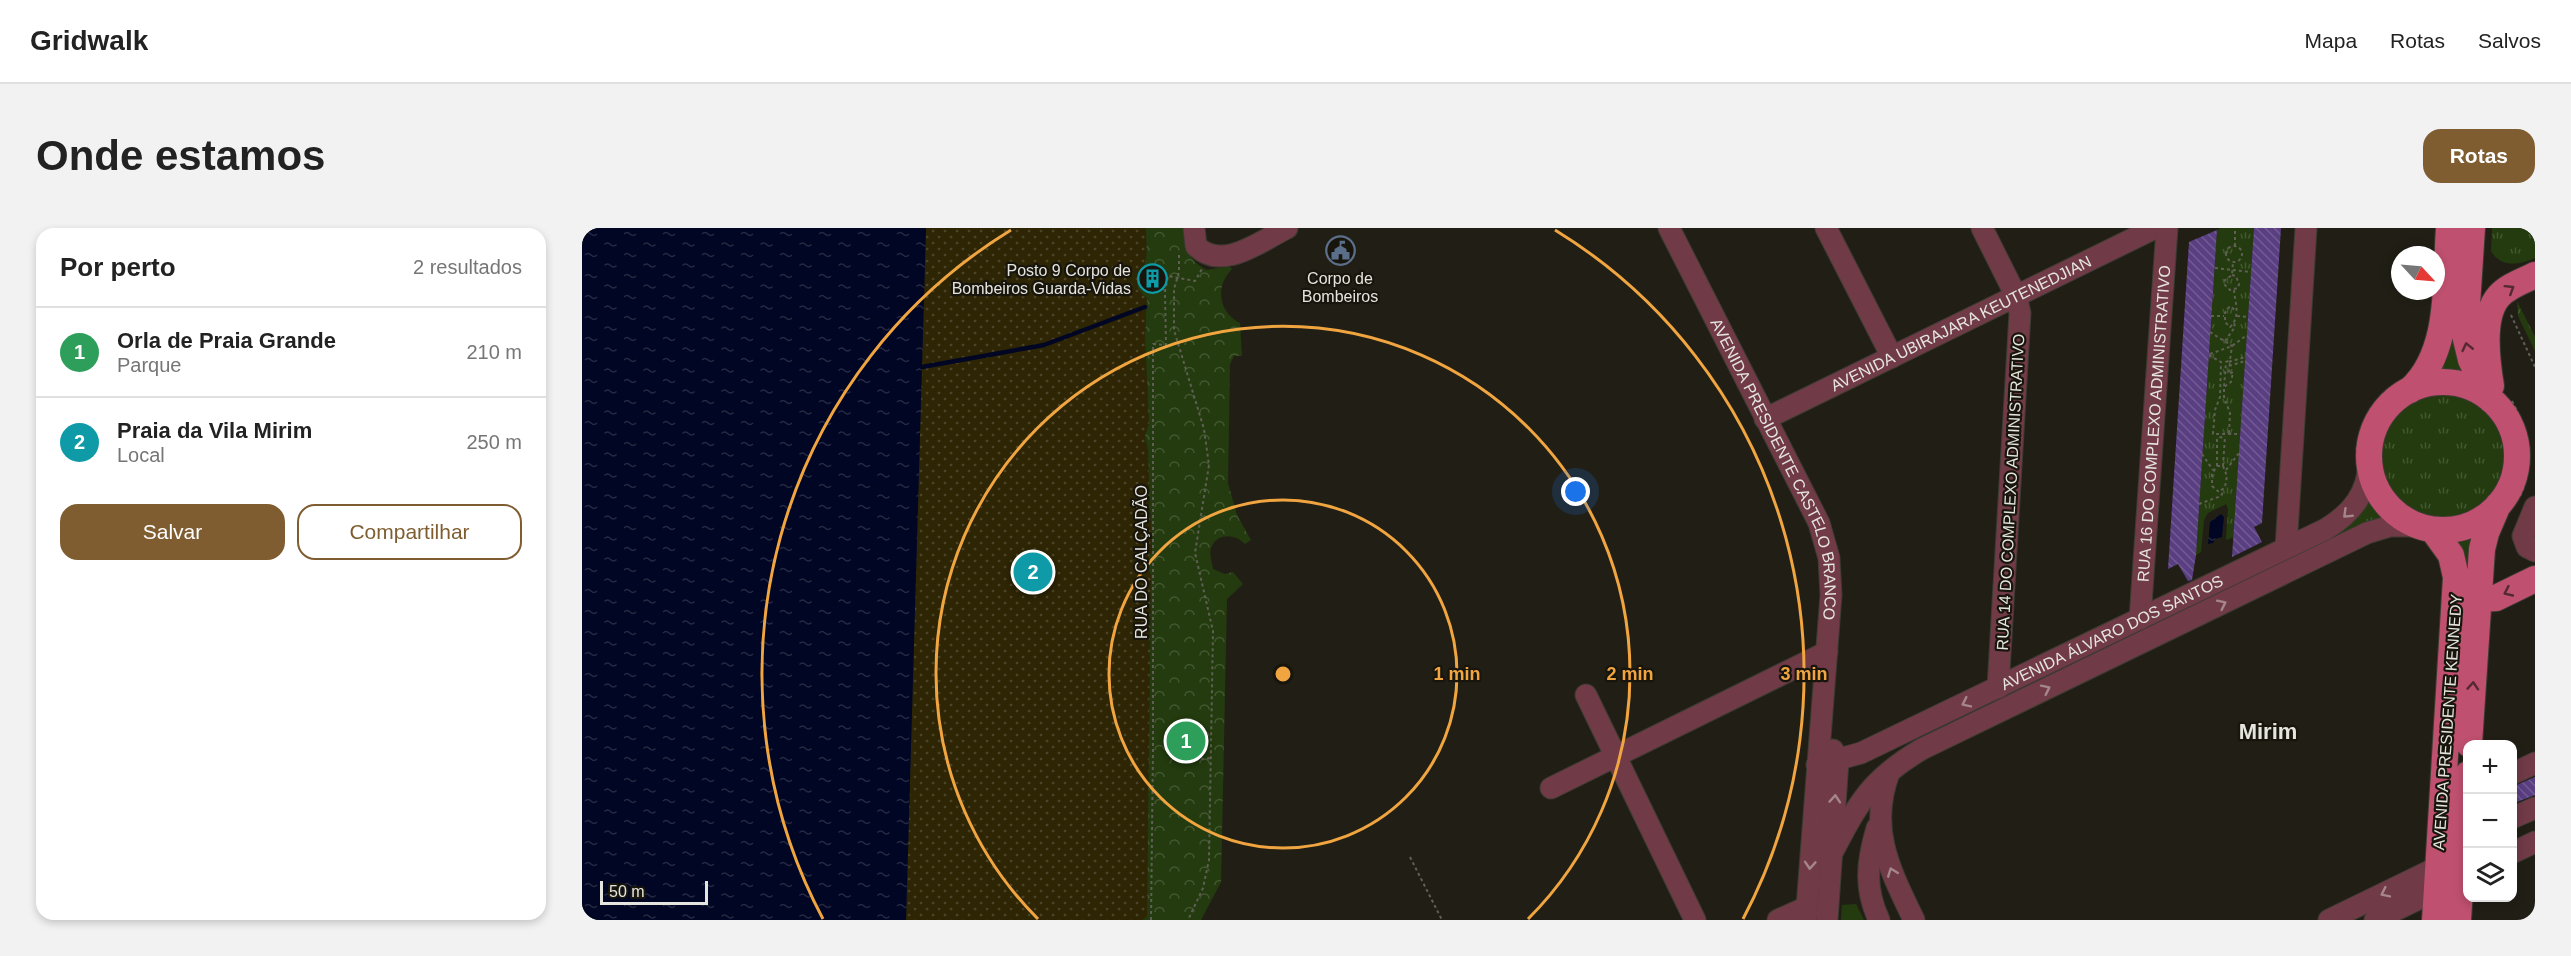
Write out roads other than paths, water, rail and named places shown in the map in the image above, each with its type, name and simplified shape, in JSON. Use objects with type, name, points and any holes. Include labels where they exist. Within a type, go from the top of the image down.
[{"type":"main road","points":[[2449,228],[2439,344],[2427,371],[2410,390],[2390,405],[2379,420],[2372,437],[2369,462],[2372,476],[2384,502],[2394,512],[2426,528],[2445,530],[2469,525],[2490,513],[2517,504],[2513,478],[2516,448],[2498,399],[2487,350],[2490,316],[2495,301],[2505,291],[2535,275]]},
{"type":"main road","points":[[2472,228],[2465,335],[2471,360],[2498,399]]},
{"type":"main road","points":[[2410,390],[2431,383],[2452,383],[2498,399]]},
{"type":"main road","name":"AVENIDA PRESIDENTE KENNEDY","points":[[2469,740],[2484,540],[2517,504]]},
{"type":"main road","name":"AVENIDA PRESIDENTE KENNEDY","points":[[2426,528],[2446,545],[2456,577],[2451,877],[2458,920]]},
{"type":"main road","points":[[2479,599],[2496,598],[2535,579]]},
{"type":"main road","name":"AVENIDA PRESIDENTE KENNEDY","points":[[2435,920],[2451,877],[2463,834]]},
{"type":"street","points":[[1189,238],[1209,256],[1222,258],[1287,228]]},
{"type":"street","name":"AVENIDA PRESIDENTE CASTELO BRANCO","points":[[1668,228],[1824,539],[1831,578],[1821,722],[1827,763],[1832,853],[1827,920]]},
{"type":"street","points":[[1826,228],[1892,357]]},
{"type":"street","points":[[1982,228],[2016,296]]},
{"type":"street","name":"RUA 16 DO COMPLEXO ADMINISTRATIVO","points":[[2140,619],[2167,228]]},
{"type":"street","points":[[2286,548],[2306,228]]},
{"type":"street","name":"AVENIDA UBIRAJARA KEUTENEDJIAN","points":[[1765,419],[2145,230]]},
{"type":"street","name":"RUA 14 DO COMPLEXO ADMINISTRATIVO","points":[[1998,688],[2020,313],[2016,296]]},
{"type":"street","name":"AVENIDA ÁLVARO DOS SANTOS","points":[[1827,763],[1862,753],[2326,529],[2350,512],[2366,484],[2369,462]]},
{"type":"street","points":[[2517,504],[2527,547],[2535,551]]},
{"type":"street","name":"AVENIDA ÁLVARO DOS SANTOS","points":[[1832,853],[1861,799],[1894,767],[1922,749],[2367,533],[2390,526],[2426,528]]},
{"type":"street","points":[[1551,788],[1827,652]]},
{"type":"street","points":[[1586,695],[1695,920]]},
{"type":"street","name":"AVENIDA PRESIDENTE CASTELO BRANCO","points":[[1807,914],[1827,763]]},
{"type":"street","points":[[2517,772],[2535,763]]},
{"type":"street","points":[[1880,920],[1871,903],[1868,887],[1871,847],[1884,786],[1894,767]]},
{"type":"street","points":[[2517,817],[2535,808]]},
{"type":"street","points":[[1878,821],[1893,874],[1914,920]]},
{"type":"street","points":[[2517,851],[2535,842]]},
{"type":"street","points":[[2329,920],[2451,877]]},
{"type":"street","points":[[2375,920],[2451,877]]},
{"type":"street","points":[[1778,920],[1807,914]]},
{"type":"water","points":[[582,228],[926,228],[906,920],[582,920]]},
{"type":"water","points":[[2221,514],[2224,517],[2222,537],[2208,544],[2210,522]]},
{"type":"waterway","points":[[922,367],[1044,345],[1145,307]]},
{"type":"place","name":"Corpo de Bombeiros","points":[[1340,250]]},
{"type":"place","name":"Posto 9 Corpo de Bombeiros Guarda-Vidas","points":[[1152,279]]},
{"type":"place","name":"Praia da Vila Mirim","points":[[1033,572]]},
{"type":"place","name":"Orla de Praia Grande","points":[[1186,741]]},
{"type":"district","name":"Mirim","points":[[2268,731]]}]
